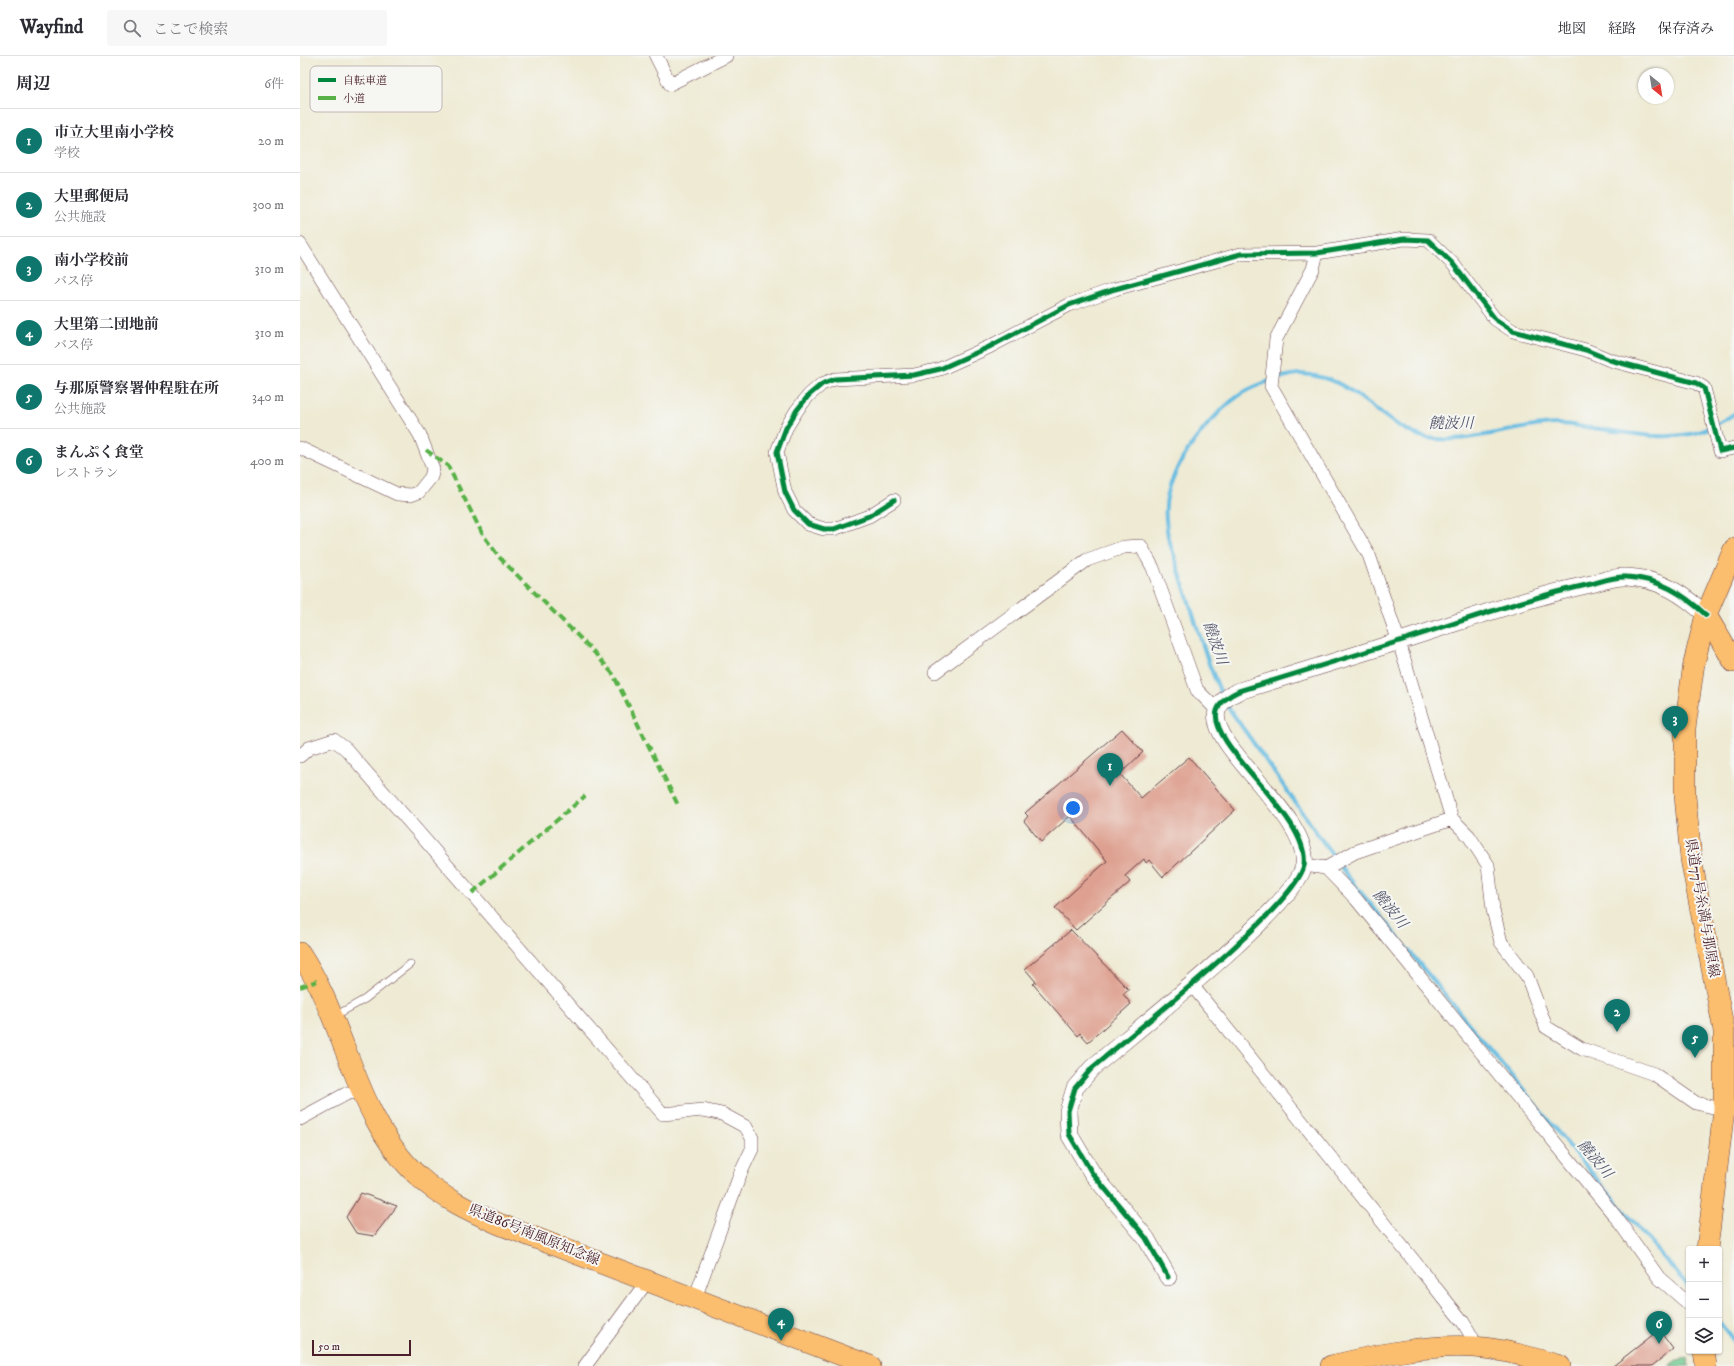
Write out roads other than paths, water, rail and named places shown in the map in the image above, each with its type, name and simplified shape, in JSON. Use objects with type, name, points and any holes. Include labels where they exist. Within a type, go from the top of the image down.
[{"type":"main road","name":"県道77号糸満与那原線","points":[[1707,1246],[1729,1111],[1724,1031],[1691,859],[1685,796],[1685,728],[1694,663],[1706,615],[1734,549]]},
{"type":"main road","points":[[1706,615],[1734,662]]},
{"type":"main road","name":"県道86号南風原知念線","points":[[300,954],[317,981],[362,1090],[377,1121],[398,1153],[419,1176],[447,1198],[499,1224],[695,1298],[836,1357],[870,1366]]},
{"type":"main road","points":[[1335,1366],[1406,1351],[1474,1347],[1528,1356],[1560,1366]]},
{"type":"main road","points":[[1704,1354],[1706,1366]]},
{"type":"street","points":[[656,56],[670,84],[726,56]]},
{"type":"street","points":[[894,500],[869,516],[834,529],[808,524],[794,510],[785,492],[777,452],[786,428],[797,410],[809,395],[822,384],[835,379],[914,375],[940,369],[989,347],[1069,305],[1115,290],[1241,254],[1317,253],[1404,239],[1428,240],[1453,264],[1495,319],[1513,331],[1586,350],[1610,360],[1696,383],[1704,388],[1720,451],[1734,448]]},
{"type":"street","points":[[300,244],[420,435],[433,468],[426,485],[419,492],[411,495],[398,494],[300,448]]},
{"type":"street","points":[[1317,253],[1313,269],[1276,339],[1272,386],[1369,555],[1399,642],[1452,819],[1469,836],[1488,865],[1493,910],[1500,942],[1528,976],[1546,1027],[1582,1050],[1654,1074],[1696,1103],[1729,1111]]},
{"type":"street","points":[[935,672],[1087,560],[1124,547],[1141,546],[1153,568],[1197,690],[1217,710]]},
{"type":"street","points":[[1168,1277],[1146,1238],[1092,1173],[1069,1134],[1068,1111],[1075,1088],[1092,1068],[1239,943],[1289,893],[1300,877],[1304,865],[1303,846],[1292,826],[1233,751],[1220,731],[1217,719],[1217,710],[1227,697],[1239,691],[1399,642],[1511,604],[1569,588],[1624,577],[1648,579],[1667,586],[1688,599],[1706,615]]},
{"type":"street","points":[[300,756],[309,748],[334,740],[346,749],[663,1114],[703,1110],[722,1114],[746,1128],[752,1138],[752,1149],[741,1172],[695,1298]]},
{"type":"street","points":[[1304,865],[1330,866],[1355,852],[1452,819]]},
{"type":"street","points":[[1330,866],[1615,1216],[1659,1278],[1686,1301]]},
{"type":"street","points":[[1191,984],[1463,1322],[1472,1337],[1474,1347]]},
{"type":"street","points":[[300,1119],[346,1094],[362,1090]]},
{"type":"street","points":[[585,1366],[648,1280]]},
{"type":"lane","points":[[333,1017],[365,999],[410,964]]},
{"type":"waterway","name":"饒波川","points":[[1222,696],[1209,664],[1168,537],[1166,504],[1168,493],[1179,465],[1198,436],[1220,411],[1244,392],[1253,387],[1293,375],[1306,374],[1321,377],[1350,390],[1400,427],[1414,434],[1428,438],[1443,439],[1475,437],[1540,425],[1560,424],[1642,435],[1678,436],[1696,433],[1713,426],[1734,414]]},
{"type":"waterway","name":"饒波川","points":[[1226,704],[1345,873],[1579,1158],[1686,1284]]},
{"type":"waterway","name":"饒波川","points":[[1722,1326],[1734,1341]]},
{"type":"place","name":"南小学校前","points":[[1675,739]]},
{"type":"place","name":"市立大里南小学校","points":[[1110,786]]},
{"type":"place","name":"大里郵便局","points":[[1617,1032]]},
{"type":"place","name":"与那原警察署仲程駐在所","points":[[1695,1058]]},
{"type":"place","name":"大里第二団地前","points":[[781,1341]]},
{"type":"place","name":"まんぷく食堂","points":[[1659,1344]]}]
